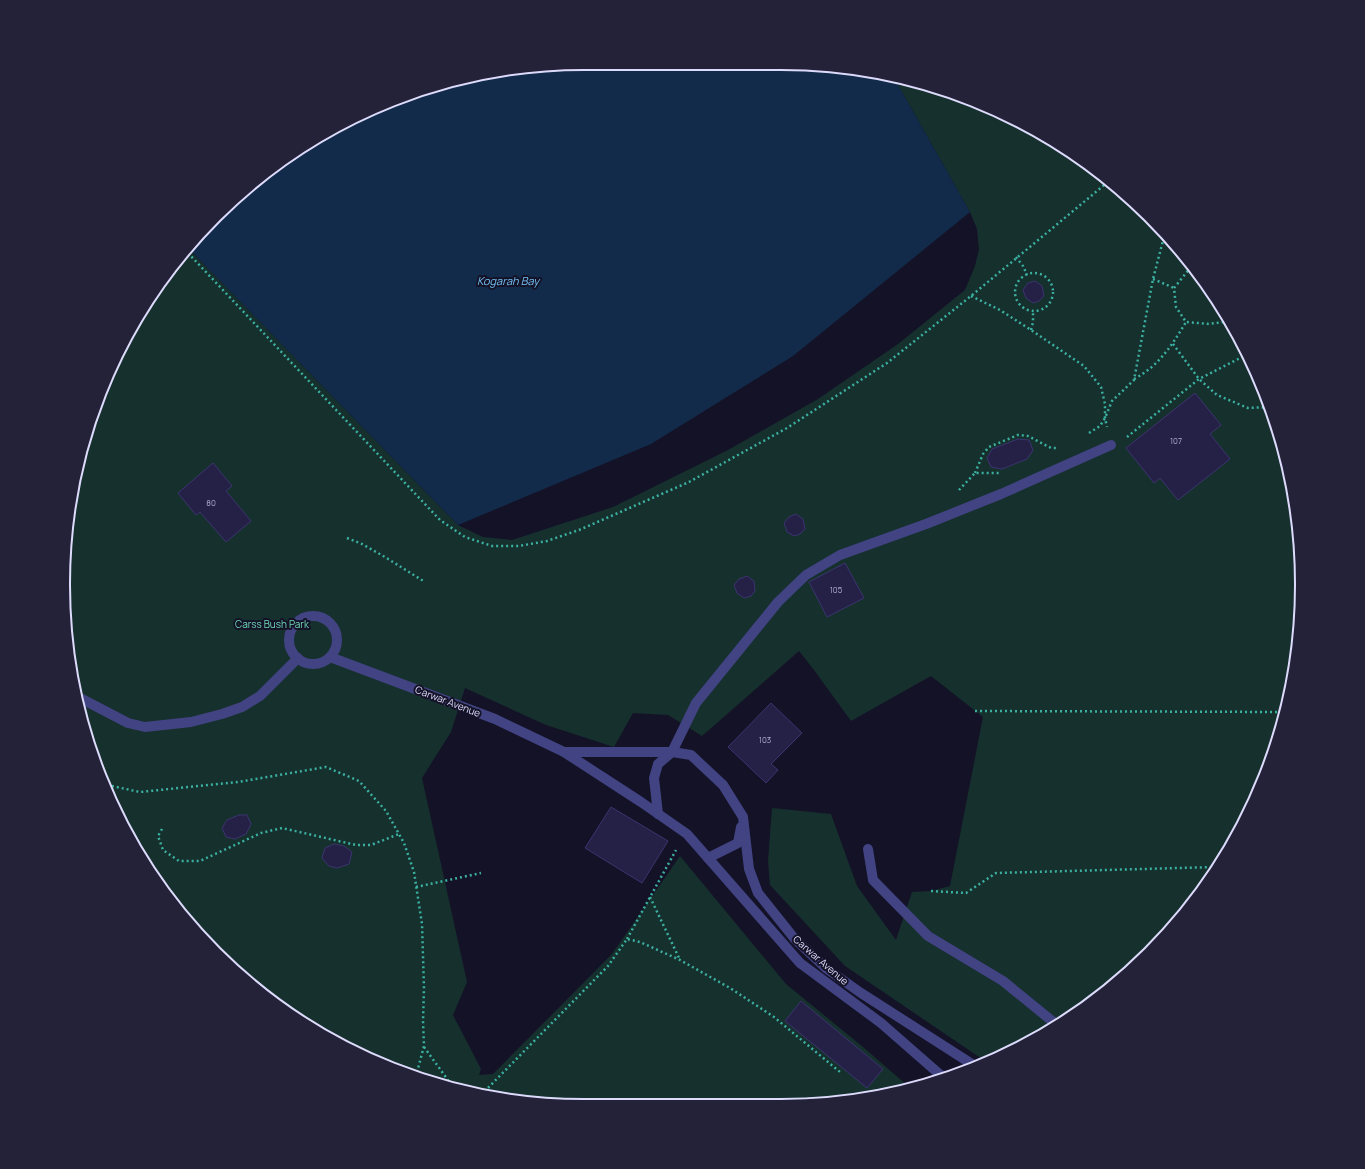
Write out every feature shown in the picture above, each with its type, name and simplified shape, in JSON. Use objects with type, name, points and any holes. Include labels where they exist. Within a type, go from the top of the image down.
[{"type":"lane","points":[[658,814],[654,778],[658,764],[672,752],[696,703],[778,602],[806,575],[840,555],[926,524],[1001,494],[1111,446]]},
{"type":"lane","points":[[312,616],[320,617],[327,621],[333,627],[337,642],[330,657],[324,661],[310,664],[298,658],[293,653],[290,645],[292,629],[304,618],[312,616]]},
{"type":"lane","name":"Carwar Avenue","points":[[330,657],[495,719],[564,752],[658,814],[687,834],[800,963],[881,1023],[939,1074]]},
{"type":"lane","points":[[84,700],[128,723],[145,727],[191,722],[242,707],[260,696],[298,658]]},
{"type":"lane","name":"Carwar Avenue","points":[[564,752],[672,752],[691,755],[723,785],[743,817],[749,869],[758,894],[794,938],[827,969],[861,993],[970,1063]]},
{"type":"lane","points":[[708,858],[738,843],[743,817]]},
{"type":"lane","points":[[868,849],[873,880],[928,936],[1003,981],[1052,1021]]},
{"type":"path","points":[[190,255],[440,520],[465,537],[492,546],[519,546],[547,541],[579,530],[689,482],[787,428],[887,363],[971,296],[1104,185]]},
{"type":"path","points":[[1134,380],[1153,279],[1163,241]]},
{"type":"path","points":[[1016,258],[1023,266],[1027,275]]},
{"type":"path","points":[[1186,322],[1176,307],[1174,288],[1188,270]]},
{"type":"path","points":[[1040,274],[1046,277],[1050,282],[1052,287],[1052,299],[1049,304],[1039,311],[1033,311],[1022,307],[1018,302],[1016,290],[1022,278],[1027,275],[1040,274]]},
{"type":"path","points":[[1153,279],[1174,288]]},
{"type":"path","points":[[971,296],[1000,310],[1084,366],[1101,387],[1105,404],[1105,418],[1111,446],[1128,437],[1199,379],[1242,357]]},
{"type":"path","points":[[1031,330],[1033,311]]},
{"type":"path","points":[[1186,322],[1209,324],[1223,322]]},
{"type":"path","points":[[1084,435],[1100,426],[1112,401],[1134,380],[1147,372],[1173,344],[1186,322]]},
{"type":"path","points":[[1173,344],[1199,379],[1217,395],[1248,408],[1263,407]]},
{"type":"path","points":[[959,490],[975,473],[983,454],[989,447],[1018,435],[1028,436],[1051,448],[1061,447],[1054,451]]},
{"type":"path","points":[[975,473],[1001,473],[1008,470]]},
{"type":"path","points":[[347,538],[362,544],[425,582]]},
{"type":"path","points":[[975,711],[1278,713]]},
{"type":"path","points":[[111,786],[140,792],[238,782],[326,767],[359,781],[386,812],[404,843],[414,872],[422,924],[424,988],[424,1046],[417,1071]]},
{"type":"path","points":[[162,829],[158,836],[164,850],[179,861],[200,861],[261,833],[282,828],[356,845],[372,845],[399,834]]},
{"type":"path","points":[[486,1089],[608,966],[627,939],[678,848]]},
{"type":"path","points":[[931,891],[966,893],[996,873],[1210,867]]},
{"type":"path","points":[[416,887],[482,873]]},
{"type":"path","points":[[650,897],[680,960]]},
{"type":"path","points":[[627,939],[640,942],[680,960],[730,988],[774,1017],[840,1072]]},
{"type":"path","points":[[424,1046],[448,1080]]},
{"type":"green space","name":"Carss Bush Park","points":[[898,84],[946,97],[977,109],[1038,139],[1094,176],[1144,221],[1189,271],[1226,327],[1242,357],[1268,419],[1285,484],[1291,517],[1294,551],[1294,618],[1291,652],[1285,685],[1268,750],[1242,812],[1226,842],[1208,870],[1189,898],[1167,924],[1120,971],[1094,993],[1038,1030],[981,1058],[845,966],[770,885],[768,861],[772,808],[831,814],[857,886],[896,940],[912,892],[931,891],[950,886],[983,717],[931,676],[851,721],[799,651],[702,736],[668,715],[633,713],[614,747],[546,725],[465,688],[451,732],[422,778],[467,982],[453,1015],[481,1069],[479,1075],[493,1074],[612,954],[680,856],[786,984],[905,1083],[848,1095],[780,1099],[551,1098],[517,1095],[484,1089],[419,1072],[357,1046],[327,1030],[271,993],[245,971],[198,924],[176,898],[139,842],[123,812],[97,750],[80,685],[74,652],[70,584],[74,517],[80,484],[97,419],[123,357],[139,327],[176,271],[192,252],[458,525],[483,537],[512,540],[613,507],[728,450],[818,399],[898,344],[965,290],[975,266],[979,249],[977,229],[970,212]]},
{"type":"water","name":"Kogarah Bay","points":[[780,70],[848,74],[898,84],[970,212],[793,356],[651,444],[458,525],[192,252],[221,221],[271,176],[327,139],[357,123],[419,97],[484,80],[517,74],[551,71]]},
{"type":"building","points":[[1035,281],[1042,286],[1044,296],[1039,301],[1033,303],[1026,298],[1023,290],[1028,283]]},
{"type":"building","points":[[1195,393],[1221,425],[1210,434],[1230,459],[1178,500],[1160,478],[1154,483],[1126,448]]},
{"type":"building","points":[[1018,439],[1029,440],[1033,450],[1027,459],[1002,469],[991,467],[987,458],[992,449]]},
{"type":"building","points":[[213,463],[232,486],[226,491],[251,521],[226,542],[200,512],[196,515],[178,493]]},
{"type":"building","points":[[796,514],[803,519],[805,529],[800,534],[794,536],[787,532],[784,523],[789,517]]},
{"type":"building","points":[[845,563],[864,598],[827,617],[809,582]]},
{"type":"building","points":[[747,576],[754,581],[755,591],[751,596],[744,598],[737,593],[734,585],[739,579]]},
{"type":"building","points":[[771,703],[802,733],[771,764],[778,770],[766,783],[728,747]]},
{"type":"building","points":[[611,807],[668,841],[642,883],[585,848]]},
{"type":"building","points":[[239,815],[247,815],[251,824],[246,834],[235,839],[226,837],[222,828],[227,820]]},
{"type":"building","points":[[334,844],[344,846],[352,852],[349,864],[337,868],[329,866],[322,858],[325,848]]},
{"type":"building","points":[[801,1001],[883,1069],[867,1088],[785,1021]]}]
